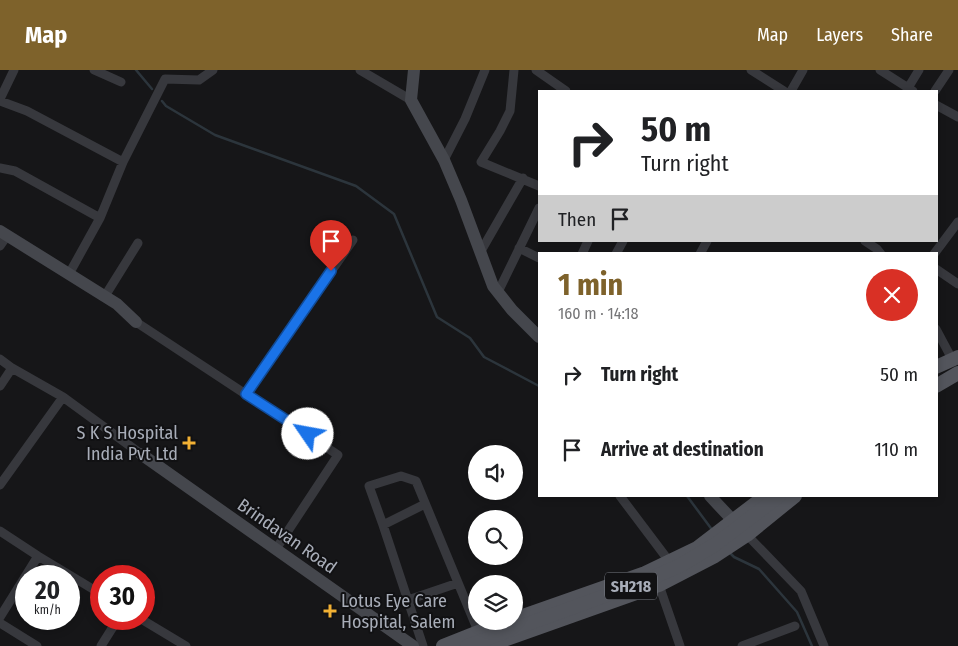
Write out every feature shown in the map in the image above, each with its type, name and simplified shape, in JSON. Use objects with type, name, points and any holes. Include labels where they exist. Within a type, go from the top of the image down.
[{"type":"main road","points":[[938,366],[956,361]]},
{"type":"main road","points":[[938,374],[956,361]]},
{"type":"main road","points":[[938,386],[958,373]]},
{"type":"main road","points":[[938,386],[958,380]]},
{"type":"main road","points":[[523,615],[645,573],[697,548],[764,497]]},
{"type":"main road","name":"SH218","points":[[467,646],[643,582],[681,565],[716,544],[778,497]]},
{"type":"main road","name":"SH218","points":[[487,646],[659,585],[747,535],[794,497]]},
{"type":"main road","points":[[443,646],[478,631]]},
{"type":"street","points":[[14,70],[0,100],[28,111],[124,162]]},
{"type":"street","points":[[94,70],[121,82]]},
{"type":"street","points":[[69,274],[100,218],[124,162],[165,79],[199,80],[213,70]]},
{"type":"street","points":[[360,70],[411,100],[444,160],[481,251],[493,286],[512,310],[538,336]]},
{"type":"street","points":[[411,100],[414,70]]},
{"type":"street","points":[[444,160],[465,119],[485,70]]},
{"type":"street","points":[[514,70],[510,111],[482,162],[538,186]]},
{"type":"street","points":[[536,70],[565,90]]},
{"type":"street","points":[[751,70],[782,90]]},
{"type":"street","points":[[792,90],[803,70]]},
{"type":"street","points":[[886,72],[910,90],[920,70]]},
{"type":"street","points":[[936,90],[949,70]]},
{"type":"street","points":[[938,106],[958,117]]},
{"type":"street","points":[[0,168],[15,171],[100,218]]},
{"type":"street","points":[[481,251],[523,178]]},
{"type":"street","points":[[498,292],[538,210]]},
{"type":"street","points":[[936,252],[958,222]]},
{"type":"street","points":[[2,238],[69,274],[105,296],[117,304],[136,322],[338,455],[276,549]]},
{"type":"street","points":[[246,394],[353,240]]},
{"type":"street","points":[[866,242],[879,252]]},
{"type":"street","points":[[105,296],[138,243]]},
{"type":"street","points":[[519,248],[538,258]]},
{"type":"street","points":[[938,270],[958,284]]},
{"type":"street","points":[[938,332],[956,361]]},
{"type":"street","points":[[0,359],[12,368],[63,397],[141,454]]},
{"type":"street","points":[[0,386],[12,368]]},
{"type":"street","points":[[0,485],[63,397]]},
{"type":"street","name":"Brindavan Road","points":[[141,454],[413,646]]},
{"type":"street","points":[[423,646],[369,486],[401,476],[416,481],[478,631]]},
{"type":"street","points":[[621,497],[669,561]]},
{"type":"street","points":[[711,497],[801,591],[824,646]]},
{"type":"street","points":[[383,525],[425,504]]},
{"type":"street","points":[[0,531],[90,587]]},
{"type":"street","points":[[0,617],[38,556]]},
{"type":"street","points":[[408,600],[458,583]]},
{"type":"street","points":[[659,585],[680,646]]},
{"type":"street","points":[[0,623],[37,646]]},
{"type":"street","points":[[742,646],[795,626]]},
{"type":"street","points":[[155,627],[186,646]]},
{"type":"street","points":[[101,646],[111,630]]},
{"type":"waterway","points":[[136,70],[152,89]]},
{"type":"waterway","points":[[162,101],[166,106],[215,135],[356,186],[394,214],[437,317],[470,338],[484,357],[538,385]]},
{"type":"waterway","points":[[688,497],[713,531]]},
{"type":"waterway","points":[[730,553],[734,557],[759,569],[797,612],[812,646]]},
{"type":"place","name":"S K S Hospital India Pvt Ltd","points":[[189,443]]},
{"type":"place","name":"Lotus Eye Care Hospital, Salem","points":[[330,611]]},
{"type":"route","points":[[308,434],[246,394],[331,271]]}]
